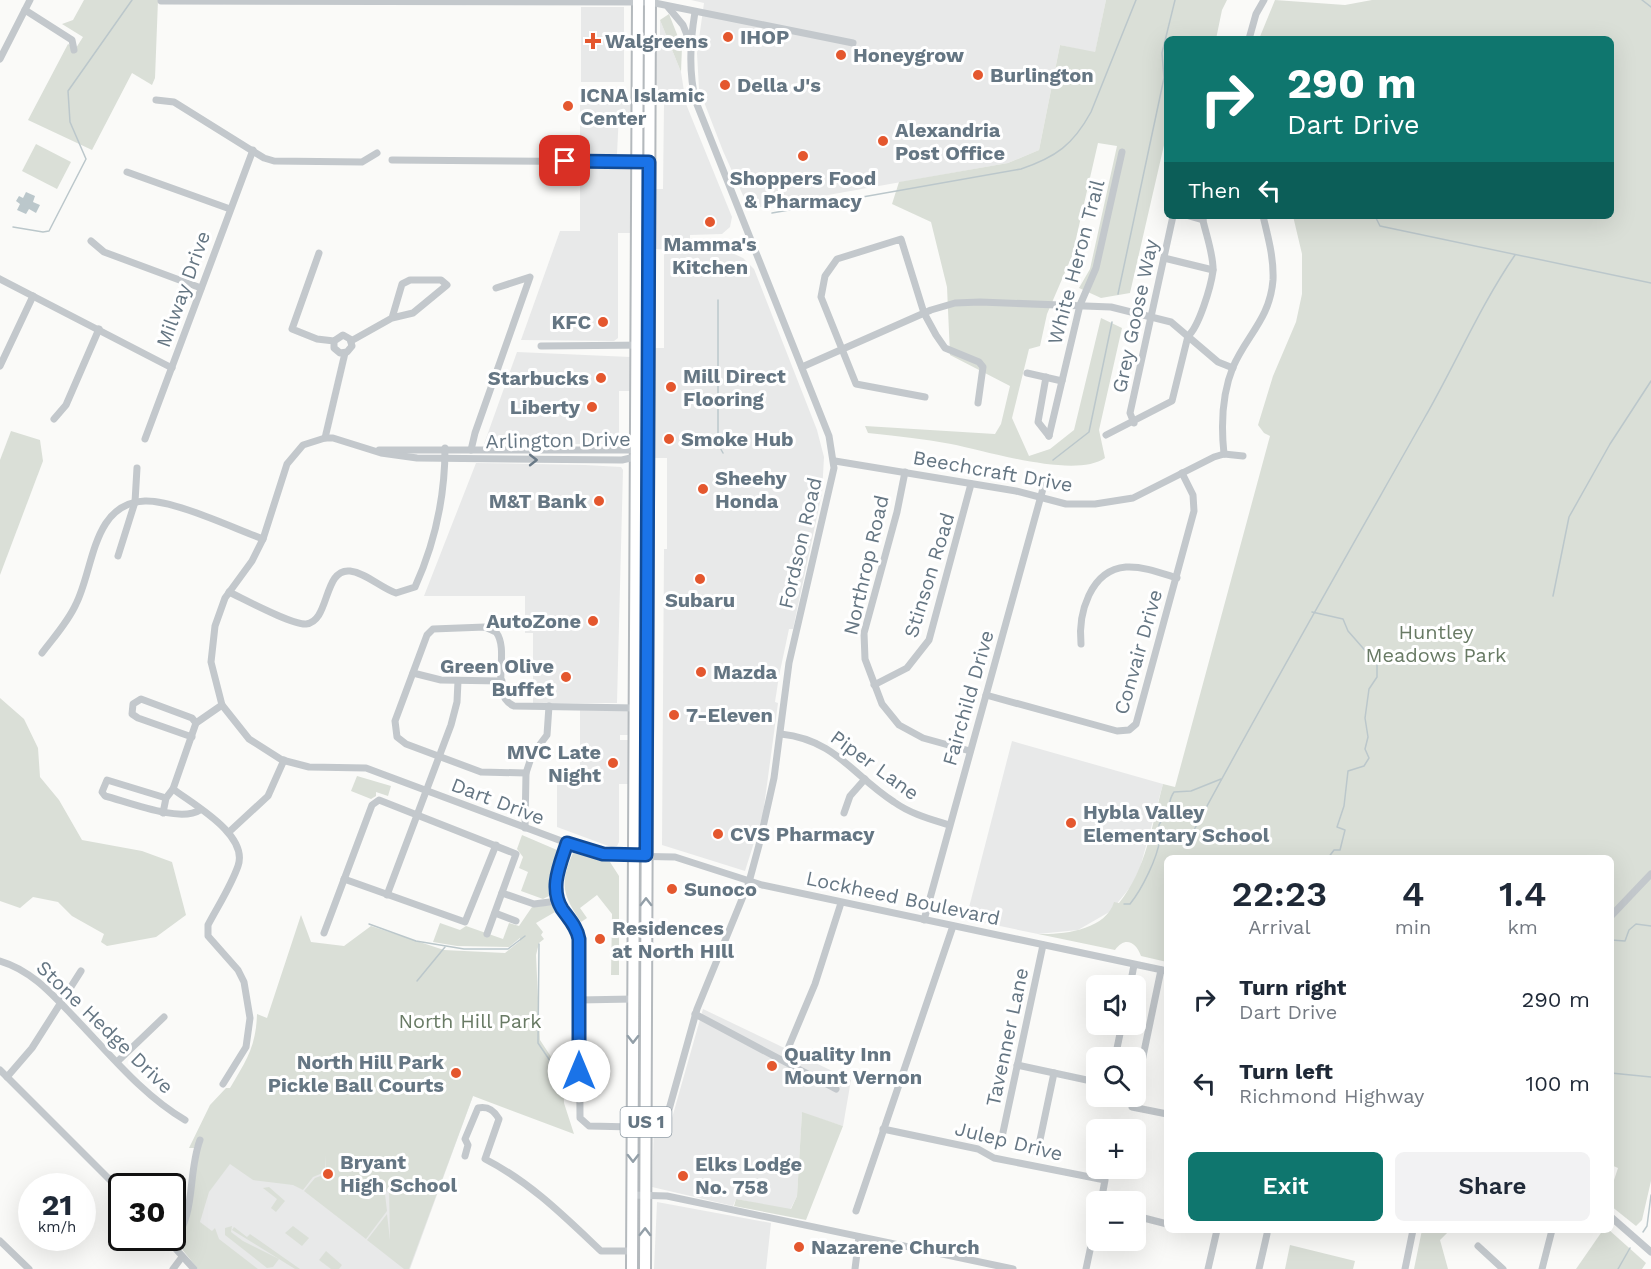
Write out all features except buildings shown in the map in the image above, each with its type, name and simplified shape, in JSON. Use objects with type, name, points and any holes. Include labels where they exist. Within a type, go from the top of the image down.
[{"type":"highway","name":"US 1","points":[[632,1269],[638,1]]},
{"type":"highway","name":"US 1","points":[[645,1269],[650,1]]},
{"type":"street","points":[[1,54],[30,0]]},
{"type":"street","points":[[1250,36],[1256,14],[1264,0]]},
{"type":"street","points":[[161,1],[650,1],[853,43]]},
{"type":"street","points":[[666,5],[683,26],[690,47]]},
{"type":"street","points":[[25,10],[72,40],[74,50]]},
{"type":"street","name":"Fordson Road","points":[[646,1116],[658,1118],[668,1113],[695,1014],[749,882],[770,801],[781,735],[789,663],[832,483],[835,460],[829,436],[696,102],[691,77],[690,47],[695,12]]},
{"type":"street","points":[[156,100],[174,102],[274,161],[362,162],[377,153]]},
{"type":"street","name":"Milway Drive","points":[[146,439],[253,150]]},
{"type":"street","name":"White Heron Trail","points":[[1046,377],[1038,422],[1049,436],[1080,305],[1096,268],[1122,152]]},
{"type":"street","points":[[392,160],[649,162]]},
{"type":"street","points":[[127,172],[230,209]]},
{"type":"street","name":"Grey Goose Way","points":[[1134,423],[1131,413],[1172,219]]},
{"type":"street","points":[[1106,435],[1134,423],[1172,401],[1188,336],[1193,332],[1213,270],[1202,219]]},
{"type":"street","points":[[1224,454],[1223,414],[1233,368],[1261,321],[1273,280],[1272,252],[1264,219]]},
{"type":"street","points":[[925,397],[856,384],[821,297],[825,276],[837,259],[901,239],[924,313],[945,348],[979,362],[983,368],[978,403]]},
{"type":"street","points":[[91,241],[104,252],[201,288]]},
{"type":"street","points":[[319,253],[292,329],[317,339],[334,341],[343,335],[351,341]]},
{"type":"street","points":[[1164,258],[1213,270]]},
{"type":"street","points":[[471,458],[471,448],[530,277],[496,288]]},
{"type":"street","points":[[0,279],[172,368]]},
{"type":"street","points":[[351,341],[392,318],[413,313],[447,285],[441,280],[410,280],[402,284],[392,318]]},
{"type":"street","points":[[0,366],[33,296]]},
{"type":"street","points":[[802,367],[924,313],[955,303],[1111,307],[1171,322],[1218,362],[1233,368]]},
{"type":"street","points":[[54,419],[66,405],[99,329]]},
{"type":"street","points":[[334,341],[336,351],[345,353]]},
{"type":"street","points":[[229,832],[268,796],[284,760],[249,739],[222,705],[213,672],[211,653],[214,626],[229,592],[252,561],[262,539],[274,497],[291,456],[303,444],[324,438],[345,353],[350,349],[351,341]]},
{"type":"street","points":[[541,346],[649,345]]},
{"type":"street","points":[[1027,373],[1062,381]]},
{"type":"street","name":"Arlington Drive","points":[[324,438],[396,456],[445,459],[635,454],[648,450]]},
{"type":"street","points":[[229,592],[294,621],[307,624],[316,619],[336,578],[344,572],[354,573],[396,592],[415,587],[428,558],[443,494],[445,448]]},
{"type":"street","name":"Arlington Drive","points":[[370,450],[471,448],[635,454]]},
{"type":"street","name":"Beechcraft Drive","points":[[835,460],[971,484],[1066,504],[1114,503],[1133,498],[1206,459],[1224,454],[1243,456]]},
{"type":"street","points":[[118,556],[135,502],[137,468]]},
{"type":"street","name":"Northrop Road","points":[[904,472],[897,512],[864,633],[865,659],[886,711],[904,729],[923,738],[970,751]]},
{"type":"street","name":"Convair Drive","points":[[986,695],[1117,731],[1129,730],[1139,719],[1195,506],[1193,495],[1182,473]]},
{"type":"street","name":"Stinson Road","points":[[874,685],[907,668],[929,640],[971,484]]},
{"type":"street","name":"Fairchild Drive","points":[[924,920],[1044,485]]},
{"type":"street","points":[[42,653],[77,604],[103,525],[112,514],[135,502],[157,502],[262,539]]},
{"type":"street","points":[[1081,644],[1081,623],[1090,591],[1103,577],[1115,569],[1133,567],[1177,578]]},
{"type":"street","points":[[526,773],[481,772],[406,744],[395,734],[395,721],[427,635],[433,629],[484,627],[496,632],[501,640],[502,694],[510,704],[648,708]]},
{"type":"street","points":[[413,673],[432,680],[502,681]]},
{"type":"street","points":[[387,895],[455,711],[458,681]]},
{"type":"street","points":[[192,737],[138,718],[132,714],[133,704],[141,699],[192,718],[196,723]]},
{"type":"street","points":[[163,813],[166,798],[173,789],[196,723],[222,705]]},
{"type":"street","points":[[525,828],[526,773],[532,755],[547,735],[549,706]]},
{"type":"street","name":"Piper Lane","points":[[781,735],[804,738],[823,745],[902,808],[950,825]]},
{"type":"street","name":"Dart Drive","points":[[284,760],[309,767],[366,768],[567,843],[603,854],[633,856]]},
{"type":"street","points":[[844,813],[850,796],[866,779]]},
{"type":"street","points":[[166,798],[113,781],[107,780],[103,784],[102,792],[105,796],[163,813],[194,814],[200,810]]},
{"type":"street","points":[[173,789],[229,832],[240,849],[239,865],[208,925],[208,936],[238,970],[243,982],[250,1018],[246,1047],[223,1084]]},
{"type":"street","points":[[324,933],[375,802],[379,800],[516,854],[487,934]]},
{"type":"street","points":[[567,843],[556,878],[558,901],[579,936],[580,1120],[587,1126],[633,1127]]},
{"type":"street","points":[[344,879],[465,922],[496,845]]},
{"type":"street","name":"Lockheed Boulevard","points":[[633,856],[675,857],[749,882],[1164,971]]},
{"type":"street","points":[[1614,913],[1651,874]]},
{"type":"street","points":[[502,893],[534,904],[558,901]]},
{"type":"street","points":[[789,1046],[815,984],[841,903]]},
{"type":"street","points":[[495,913],[516,921]]},
{"type":"street","points":[[856,1211],[953,926]]},
{"type":"street","name":"Tavenner Lane","points":[[1002,1137],[1044,945]]},
{"type":"street","name":"Stone Hedge Drive","points":[[0,961],[33,977],[161,1105],[185,1120]]},
{"type":"street","points":[[1132,975],[1134,965]]},
{"type":"street","points":[[7,1077],[32,1048],[81,971]]},
{"type":"street","points":[[1146,1048],[1164,971]]},
{"type":"street","points":[[579,1000],[633,999]]},
{"type":"street","points":[[695,1014],[836,1089]]},
{"type":"street","points":[[118,1061],[164,1017]]},
{"type":"street","points":[[1017,1065],[1086,1081]]},
{"type":"street","points":[[0,1070],[108,1178]]},
{"type":"street","points":[[1037,1154],[1054,1073]]},
{"type":"street","points":[[465,1156],[468,1146],[465,1139],[478,1108],[484,1107],[495,1111],[499,1119],[485,1159],[514,1173],[537,1191],[602,1251],[632,1251]]},
{"type":"street","points":[[1132,1107],[1164,1113]]},
{"type":"street","name":"Julep Drive","points":[[883,1129],[978,1149],[994,1158],[1105,1180],[1103,1191]]},
{"type":"street","points":[[186,1220],[193,1164],[200,1140]]},
{"type":"street","points":[[632,1195],[667,1196],[1013,1269]]},
{"type":"street","points":[[1146,1219],[1164,1223]]},
{"type":"street","points":[[1614,1220],[1651,1252]]},
{"type":"street","points":[[1208,1269],[1216,1233]]},
{"type":"street","points":[[1405,1269],[1412,1233]]},
{"type":"street","points":[[1542,1269],[1551,1233]]},
{"type":"street","points":[[1259,1269],[1267,1234]]},
{"type":"street","points":[[855,1269],[859,1237]]},
{"type":"street","points":[[0,1241],[29,1269]]},
{"type":"street","points":[[1478,1245],[1503,1269]]},
{"type":"street","points":[[177,1251],[194,1269]]},
{"type":"street","points":[[1086,1269],[1090,1251]]},
{"type":"street","points":[[173,1269],[182,1257]]},
{"type":"shaded area","points":[[691,0],[1106,0],[1095,53],[1060,45],[1039,150],[1008,163],[755,208],[750,211],[699,89],[697,53],[704,3]]},
{"type":"shaded area","points":[[581,7],[624,7],[624,82],[581,82]]},
{"type":"shaded area","points":[[660,20],[681,72],[686,104],[732,217],[730,227],[722,234],[690,235],[690,250],[730,252],[743,258],[754,269],[817,430],[824,457],[822,493],[793,629],[789,629],[779,676],[775,702],[778,703],[763,814],[745,871],[662,845],[664,549],[667,549],[667,458],[655,458],[655,348],[664,348],[664,255],[667,250],[656,249],[656,189],[663,189],[664,104],[656,103],[656,46],[660,38]]},
{"type":"shaded area","points":[[580,100],[634,101],[634,113],[619,113],[617,154],[580,155]]},
{"type":"shaded area","points":[[580,167],[631,168],[631,233],[618,233],[618,338],[614,341],[521,340],[560,231],[580,231]]},
{"type":"shaded area","points":[[26,192],[35,196],[33,202],[40,205],[36,213],[29,209],[26,214],[17,210],[20,204],[16,201],[19,196],[23,198]]},
{"type":"shaded area","points":[[517,352],[631,357],[632,391],[619,391],[619,439],[616,444],[484,444]]},
{"type":"shaded area","points":[[476,463],[585,465],[621,467],[623,470],[617,703],[533,703],[533,633],[525,633],[525,596],[424,596]]},
{"type":"shaded area","points":[[580,710],[630,711],[630,735],[620,735],[620,740],[630,740],[629,784],[619,784],[619,842],[617,846],[611,847],[557,827],[557,783],[580,783]]},
{"type":"shaded area","name":"Hybla Valley Elementary School","points":[[1012,741],[1163,784],[1140,868],[1132,885],[1111,911],[1078,930],[1038,934],[966,919]]},
{"type":"shaded area","points":[[703,1009],[851,1080],[843,1126],[802,1113],[797,1196],[790,1210],[736,1199],[733,1206],[652,1187],[654,1126],[672,1118]]},
{"type":"shaded area","name":"Bryant High School","points":[[267,1019],[473,1096],[410,1269],[200,1269],[185,1252]]},
{"type":"shaded area","points":[[657,1202],[771,1223],[766,1269],[654,1269]]},
{"type":"green space","points":[[84,0],[158,0],[155,78],[152,85],[132,73],[92,150],[28,120],[68,44],[76,48],[83,37],[62,24],[73,20]]},
{"type":"green space","points":[[1106,0],[1227,0],[1222,10],[1217,36],[1164,36],[1164,145],[1130,293],[1101,298],[1079,288],[1090,269],[1117,146],[1098,143],[1072,256],[1047,314],[1040,346],[1029,349],[1012,418],[1029,456],[1050,449],[1074,430],[1101,318],[1122,328],[1099,430],[1105,458],[1091,464],[1053,465],[941,442],[868,433],[865,426],[995,434],[1001,424],[1010,386],[950,355],[947,287],[931,222],[892,204],[899,182],[1008,163],[1039,150],[1060,45],[1095,52]]},
{"type":"green space","name":"Huntley Meadows Park","points":[[1275,0],[1345,5],[1372,0],[1651,0],[1651,1181],[1642,1220],[1636,1226],[1614,1208],[1614,1180],[1618,1168],[1614,1166],[1614,855],[1164,855],[1164,961],[1141,956],[1130,942],[1123,943],[1115,950],[1038,934],[1070,932],[1093,925],[1102,919],[1114,902],[1119,903],[1142,862],[1163,784],[1175,787],[1270,436],[1264,433],[1258,425],[1273,376],[1296,322],[1302,294],[1302,254],[1294,219],[1614,219],[1614,36],[1260,36]]},
{"type":"green space","points":[[669,14],[682,47],[681,72],[660,20]]},
{"type":"green space","points":[[36,144],[71,162],[57,189],[22,171]]},
{"type":"green space","points":[[11,431],[40,440],[43,461],[0,575],[0,460]]},
{"type":"green space","points":[[0,698],[24,719],[38,748],[40,777],[59,800],[82,840],[142,851],[172,862],[186,915],[156,937],[107,946],[101,942],[104,934],[72,916],[58,902],[33,897],[20,908],[0,901]]},
{"type":"green space","points":[[357,776],[391,786],[388,796],[376,792],[376,796],[371,799],[351,791]]},
{"type":"green space","points":[[522,835],[557,850],[550,878],[549,896],[543,899],[521,891],[528,872],[519,868],[523,857],[517,849]]},
{"type":"green space","points":[[573,853],[610,862],[619,876],[619,975],[611,975],[612,914],[597,895],[580,908],[587,918],[581,922],[570,904],[565,881]]},
{"type":"green space","name":"North Hill Park","points":[[552,905],[555,912],[536,923],[543,932],[541,935],[544,939],[539,943],[536,955],[540,1040],[563,1075],[564,1103],[574,1134],[473,1096],[409,1269],[404,1269],[367,1240],[387,1214],[390,1240],[389,1187],[385,1194],[387,1211],[366,1239],[304,1191],[315,1178],[326,1174],[325,1155],[325,1172],[313,1177],[303,1190],[293,1185],[253,1180],[230,1164],[209,1192],[200,1222],[212,1231],[215,1228],[219,1239],[258,1269],[198,1269],[183,1251],[186,1251],[186,1222],[190,1213],[197,1141],[194,1148],[189,1148],[210,1105],[226,1088],[230,1088],[245,1061],[255,1036],[257,1014],[267,1018],[301,915],[311,942],[344,946],[371,926],[444,950],[505,953],[520,941],[520,938],[509,947],[457,946],[433,942],[440,923],[460,930],[466,926],[503,939],[509,923],[519,926],[532,907]]},
{"type":"green space","points":[[802,1112],[843,1126],[806,1220],[734,1206],[736,1199],[791,1209],[797,1196]]},
{"type":"green space","points":[[269,1187],[285,1201],[276,1212],[271,1208],[277,1199],[263,1188]]},
{"type":"green space","points":[[232,1226],[231,1232],[243,1241],[279,1259],[273,1267],[267,1268],[225,1235],[225,1228]]},
{"type":"green space","points":[[293,1226],[309,1238],[302,1246],[285,1233]]},
{"type":"green space","points":[[234,1227],[247,1237],[250,1234],[300,1269],[295,1269],[232,1230]]},
{"type":"green space","points":[[1421,1233],[1447,1233],[1440,1240],[1448,1269],[1414,1269]]},
{"type":"green space","points":[[1601,1233],[1612,1233],[1646,1263],[1642,1269],[1576,1269]]},
{"type":"green space","points":[[1290,1245],[1355,1261],[1353,1269],[1285,1269]]},
{"type":"green space","points":[[326,1251],[342,1265],[339,1269],[331,1269],[319,1260]]},
{"type":"waterway","points":[[13,227],[49,231],[86,159],[70,122],[68,91],[132,0]]},
{"type":"waterway","points":[[772,213],[1021,169],[1044,160],[1070,141],[1091,112],[1136,0]]},
{"type":"waterway","points":[[1166,36],[1175,0]]},
{"type":"waterway","points":[[1642,0],[1651,7]]},
{"type":"waterway","points":[[1164,45],[1162,53],[1164,78]]},
{"type":"waterway","points":[[1118,294],[1164,78]]},
{"type":"waterway","points":[[1376,219],[1380,226],[1651,283]]},
{"type":"waterway","points":[[1193,838],[1194,830],[1251,726],[1436,397],[1479,314],[1515,255]]},
{"type":"waterway","points":[[718,300],[718,444],[723,453]]},
{"type":"waterway","points":[[1053,460],[1089,432],[1112,322]]},
{"type":"waterway","points":[[1553,596],[1569,517],[1610,444],[1651,381]]},
{"type":"waterway","points":[[1312,612],[1343,619],[1348,631],[1377,664],[1377,677],[1369,689],[1365,718],[1368,737],[1365,749],[1369,758],[1364,766],[1348,771],[1344,806],[1337,827],[1345,830],[1340,850],[1334,850],[1330,855]]},
{"type":"waterway","points":[[1124,904],[1130,904],[1148,873],[1158,847],[1159,825],[1168,811],[1174,792],[1191,791],[1221,779]]},
{"type":"waterway","points":[[369,924],[416,941],[464,949],[508,949],[525,936]]},
{"type":"waterway","points":[[1614,940],[1625,941],[1629,930],[1636,924],[1651,926]]},
{"type":"waterway","points":[[539,944],[538,1043],[561,1077]]},
{"type":"waterway","points":[[417,981],[445,947]]},
{"type":"waterway","points":[[1614,1073],[1651,1077]]},
{"type":"waterway","points":[[1643,1232],[1647,1226],[1651,1195]]},
{"type":"waterway","points":[[1618,1269],[1630,1248]]},
{"type":"place","name":"IHOP","points":[[728,37]]},
{"type":"place","name":"Walgreens","points":[[593,41]]},
{"type":"place","name":"Honeygrow","points":[[841,55]]},
{"type":"place","name":"Burlington","points":[[978,75]]},
{"type":"place","name":"Della J's","points":[[725,85]]},
{"type":"place","name":"ICNA Islamic Center","points":[[568,106]]},
{"type":"place","name":"Alexandria Post Office","points":[[883,141]]},
{"type":"place","name":"Shoppers Food & Pharmacy","points":[[803,156]]},
{"type":"place","name":"Mamma's Kitchen","points":[[710,222]]},
{"type":"place","name":"KFC","points":[[603,322]]},
{"type":"place","name":"Starbucks","points":[[601,378]]},
{"type":"place","name":"Mill Direct Flooring","points":[[671,387]]},
{"type":"place","name":"Liberty","points":[[592,407]]},
{"type":"place","name":"Smoke Hub","points":[[669,439]]},
{"type":"place","name":"Sheehy Honda","points":[[703,489]]},
{"type":"place","name":"M&T Bank","points":[[599,501]]},
{"type":"place","name":"Subaru","points":[[700,579]]},
{"type":"place","name":"AutoZone","points":[[593,621]]},
{"type":"place","name":"Mazda","points":[[701,672]]},
{"type":"place","name":"Green Olive Buffet","points":[[566,677]]},
{"type":"place","name":"7-Eleven","points":[[674,715]]},
{"type":"place","name":"MVC Late Night","points":[[613,763]]},
{"type":"place","name":"Hybla Valley Elementary School","points":[[1071,823]]},
{"type":"place","name":"CVS Pharmacy","points":[[718,834]]},
{"type":"place","name":"Sunoco","points":[[672,889]]},
{"type":"place","name":"Residences at North HIll","points":[[600,939]]},
{"type":"place","name":"Quality Inn Mount Vernon","points":[[772,1066]]},
{"type":"place","name":"North Hill Park Pickle Ball Courts","points":[[456,1073]]},
{"type":"place","name":"Bryant High School","points":[[328,1174]]},
{"type":"place","name":"Elks Lodge No. 758","points":[[683,1176]]},
{"type":"place","name":"Nazarene Church","points":[[799,1247]]},
{"type":"route","points":[[565,161],[649,162],[646,855],[603,854],[567,843],[558,871],[556,894],[558,901],[579,936],[579,1071]]}]
